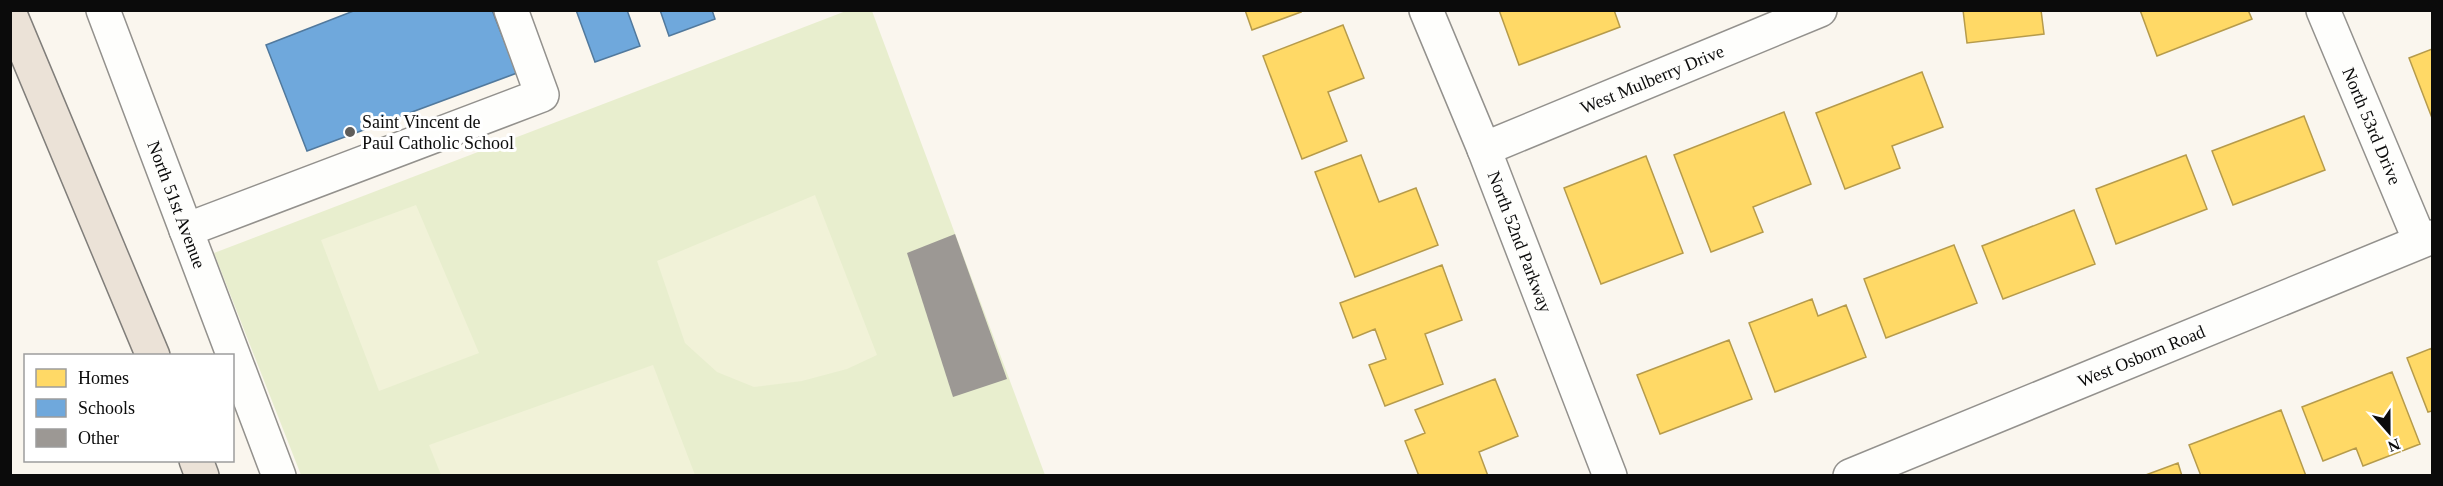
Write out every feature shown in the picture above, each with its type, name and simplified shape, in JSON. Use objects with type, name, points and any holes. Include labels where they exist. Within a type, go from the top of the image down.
[{"type":"main road","points":[[10,14],[152,354]]},
{"type":"street","name":"North 51st Avenue","points":[[103,10],[186,230],[225,354]]},
{"type":"street","points":[[186,230],[542,94],[511,10]]},
{"type":"street","name":"North 52nd Parkway","points":[[1426,10],[1484,149],[1610,476]]},
{"type":"street","name":"West Mulberry Drive","points":[[1484,149],[1820,10]]},
{"type":"street","name":"North 53rd Drive","points":[[2323,10],[2426,239]]},
{"type":"street","name":"West Osborn Road","points":[[1850,476],[2426,239]]},
{"type":"street","name":"North 51st Avenue","points":[[234,381],[241,403],[279,476]]},
{"type":"green space","points":[[846,11],[872,11],[1045,475],[301,475],[214,253]]},
{"type":"green space","points":[[815,195],[877,355],[847,369],[802,381],[754,387],[717,372],[685,343],[657,261]]},
{"type":"green space","points":[[416,205],[479,353],[379,391],[321,240]]},
{"type":"green space","points":[[653,365],[695,475],[441,475],[429,445]]},
{"type":"building: Homes","points":[[1245,10],[1300,10],[1301,12],[1252,30]]},
{"type":"building: Homes","points":[[1499,10],[1614,10],[1620,27],[1519,65]]},
{"type":"building: Homes","points":[[1963,10],[2041,10],[2044,34],[1967,43]]},
{"type":"building: Homes","points":[[2140,10],[2248,10],[2252,19],[2157,56]]},
{"type":"building: Homes","points":[[1343,25],[1364,78],[1328,92],[1347,141],[1302,159],[1263,56]]},
{"type":"building: Homes","points":[[2432,49],[2432,118],[2409,58]]},
{"type":"building: Homes","points":[[1922,72],[1943,127],[1892,146],[1900,168],[1845,189],[1816,113]]},
{"type":"building: Homes","points":[[1784,112],[1811,184],[1753,207],[1763,232],[1711,252],[1674,155]]},
{"type":"building: Homes","points":[[2304,116],[2325,170],[2233,205],[2212,151]]},
{"type":"building: Homes","points":[[1361,155],[1379,202],[1416,188],[1438,245],[1355,277],[1315,172]]},
{"type":"building: Homes","points":[[2186,155],[2207,209],[2116,244],[2096,189]]},
{"type":"building: Homes","points":[[1646,156],[1683,253],[1601,284],[1564,188]]},
{"type":"building: Homes","points":[[2074,210],[2095,264],[2003,299],[1982,246]]},
{"type":"building: Homes","points":[[1954,245],[1977,303],[1886,338],[1864,279]]},
{"type":"building: Homes","points":[[1442,265],[1462,320],[1425,334],[1443,384],[1385,406],[1369,365],[1386,359],[1375,329],[1353,338],[1340,303]]},
{"type":"building: Homes","points":[[1812,299],[1818,316],[1846,305],[1866,357],[1775,392],[1749,323]]},
{"type":"building: Homes","points":[[1729,340],[1752,399],[1660,434],[1637,375]]},
{"type":"building: Homes","points":[[2432,348],[2432,411],[2428,412],[2407,358]]},
{"type":"building: Homes","points":[[2392,372],[2420,444],[2363,466],[2356,448],[2323,461],[2302,407]]},
{"type":"building: Homes","points":[[1495,379],[1518,436],[1479,452],[1488,476],[1419,476],[1405,441],[1425,433],[1415,410]]},
{"type":"building: Homes","points":[[2281,410],[2306,476],[2201,476],[2189,445]]},
{"type":"building: Homes","points":[[2178,463],[2182,476],[2143,476]]},
{"type":"building: Schools","points":[[356,10],[492,10],[517,73],[307,151],[266,45]]},
{"type":"building: Schools","points":[[576,10],[627,10],[640,46],[595,62]]},
{"type":"building: Schools","points":[[660,10],[712,10],[715,19],[669,36]]},
{"type":"building: Other","points":[[955,234],[1007,379],[953,397],[907,253]]},
{"type":"place","name":"Saint Vincent de Paul Catholic School","points":[[350,132]]}]
